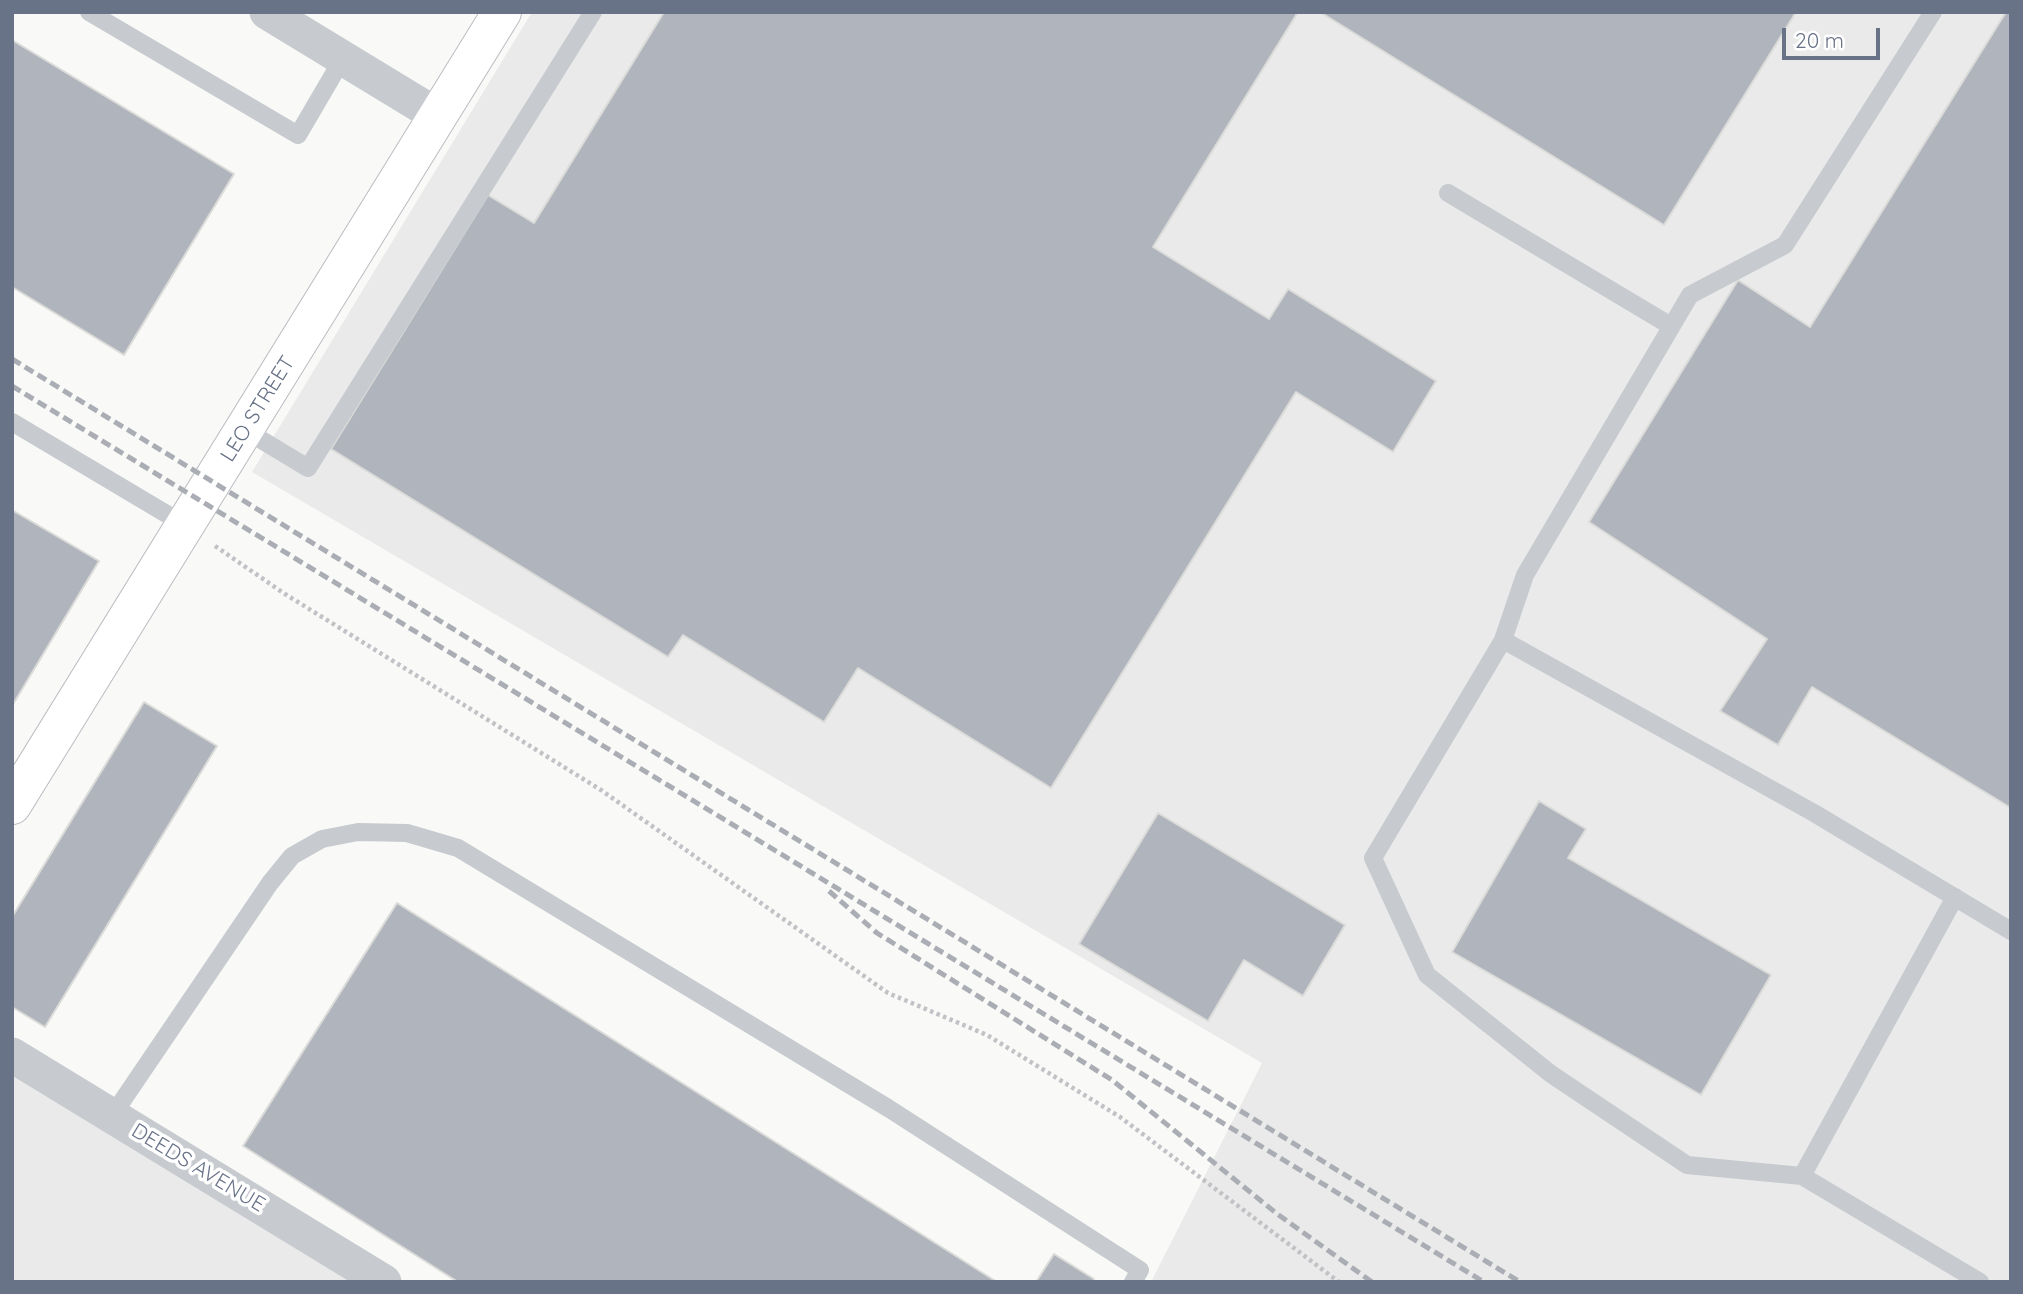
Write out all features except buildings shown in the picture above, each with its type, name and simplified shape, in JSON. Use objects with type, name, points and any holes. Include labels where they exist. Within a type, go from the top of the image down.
[{"type":"street","points":[[267,12],[438,116]]},
{"type":"street","name":"LEO STREET","points":[[12,805],[502,12]]},
{"type":"street","name":"DEEDS AVENUE","points":[[12,1055],[384,1282]]},
{"type":"lane","points":[[89,12],[298,135],[343,58]]},
{"type":"lane","points":[[245,430],[308,468],[593,12]]},
{"type":"lane","points":[[1933,12],[1785,246],[1690,296],[1524,575],[1503,640],[1373,858],[1427,975],[1551,1074],[1687,1165],[1802,1175],[1980,1282]]},
{"type":"lane","points":[[1447,193],[1671,326]]},
{"type":"lane","points":[[12,422],[185,526]]},
{"type":"lane","points":[[1503,640],[1814,813],[2011,931]]},
{"type":"lane","points":[[112,1116],[270,883],[292,856],[322,839],[358,832],[407,833],[458,848],[888,1108],[1140,1270],[1133,1282]]},
{"type":"lane","points":[[1802,1175],[1955,897]]},
{"type":"path","points":[[185,526],[285,594],[601,790],[888,993],[987,1035],[1120,1117],[1339,1282]]},
{"type":"shaded area","points":[[532,12],[2011,12],[2011,1282],[1151,1282],[1262,1063],[252,472]]},
{"type":"shaded area","points":[[12,1055],[384,1282],[12,1282]]},
{"type":"railway","points":[[12,359],[1520,1282]]},
{"type":"railway","points":[[12,386],[1484,1282]]},
{"type":"railway","points":[[829,891],[877,933],[1112,1080],[1276,1213],[1372,1282]]}]
